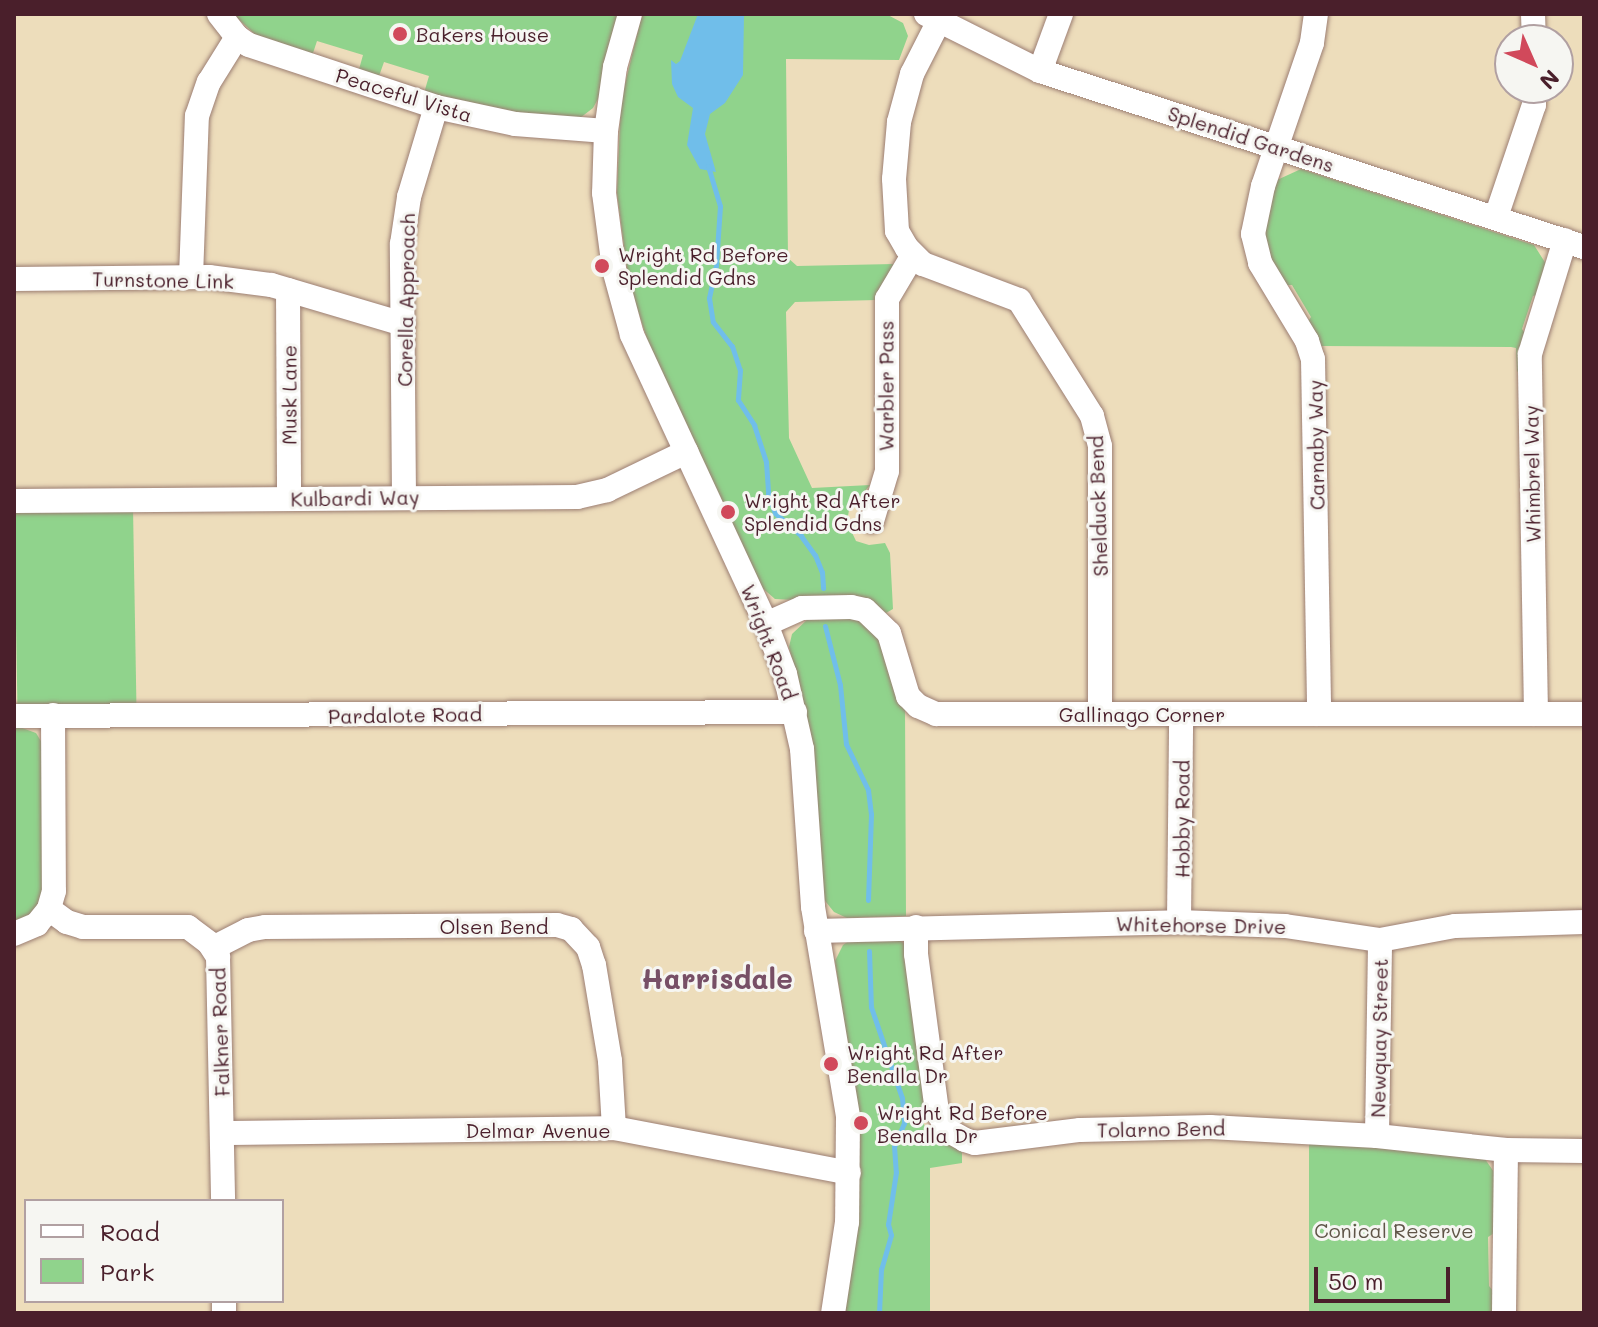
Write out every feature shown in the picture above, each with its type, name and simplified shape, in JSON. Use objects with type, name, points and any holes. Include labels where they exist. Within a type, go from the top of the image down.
[{"type":"street","name":"Peaceful Vista","points":[[219,14],[237,37],[273,55],[436,107],[515,124],[606,131]]},
{"type":"street","name":"Wright Road","points":[[630,14],[615,67],[606,131],[605,204],[614,269],[632,335],[766,624],[795,712],[804,761],[810,882],[816,931],[848,1117],[847,1222],[830,1307]]},
{"type":"street","points":[[1040,71],[1061,14]]},
{"type":"street","name":"Carnaby Way","points":[[1316,14],[1312,43],[1255,212],[1253,234],[1260,263],[1307,341],[1313,359],[1319,714]]},
{"type":"street","points":[[913,255],[900,238],[895,218],[895,147],[912,74],[932,17]]},
{"type":"street","name":"Splendid Gardens","points":[[932,17],[1040,71],[1574,244]]},
{"type":"street","points":[[191,277],[197,116],[209,82],[237,37]]},
{"type":"street","points":[[1496,217],[1534,104]]},
{"type":"street","name":"Corella Approach","points":[[404,496],[405,214],[436,107]]},
{"type":"street","name":"Whimbrel Way","points":[[1536,714],[1530,354],[1574,244]]},
{"type":"street","name":"Warbler Pass","points":[[872,521],[887,471],[887,299],[913,255]]},
{"type":"street","name":"Shelduck Bend","points":[[913,255],[923,264],[1019,300],[1092,416],[1100,446],[1100,714]]},
{"type":"street","name":"Turnstone Link","points":[[14,279],[191,277],[288,290],[403,324]]},
{"type":"street","name":"Musk Lane","points":[[288,290],[289,499]]},
{"type":"street","name":"Kulbardi Way","points":[[14,501],[592,495],[686,452]]},
{"type":"street","name":"Gallinago Corner","points":[[766,624],[802,608],[851,607],[865,610],[889,633],[908,696],[927,712],[1584,714]]},
{"type":"street","name":"Pardalote Road","points":[[14,716],[795,712]]},
{"type":"street","points":[[14,934],[37,924],[49,909],[54,891],[53,715]]},
{"type":"street","name":"Hobby Road","points":[[1179,922],[1181,715]]},
{"type":"street","name":"Falkner Road","points":[[49,909],[67,922],[83,927],[188,927],[213,948],[221,969],[223,1199]]},
{"type":"street","name":"Whitehorse Drive","points":[[816,931],[1179,922],[1285,926],[1380,940],[1455,926],[1584,922]]},
{"type":"street","name":"Olsen Bend","points":[[213,948],[248,930],[265,927],[565,926],[588,947],[594,965],[610,1061],[614,1128]]},
{"type":"street","name":"Tolarno Bend","points":[[916,927],[916,954],[937,1111],[949,1131],[965,1140],[975,1143],[1080,1130],[1210,1127],[1377,1136],[1506,1150],[1584,1151]]},
{"type":"street","name":"Newquay Street","points":[[1377,1136],[1380,940]]},
{"type":"street","name":"Delmar Avenue","points":[[223,1133],[614,1128],[849,1173]]},
{"type":"street","points":[[1504,1313],[1506,1150]]},
{"type":"green space","points":[[233,14],[619,14],[599,97],[593,108],[580,118],[504,113],[424,93],[429,76],[384,62],[378,79],[358,73],[363,55],[317,41],[311,59],[258,37]]},
{"type":"green space","points":[[642,14],[886,14],[903,23],[908,36],[899,60],[786,59],[788,258],[797,266],[894,264],[877,300],[795,302],[786,312],[789,438],[812,488],[870,485],[849,510],[847,522],[856,541],[869,545],[885,543],[890,553],[893,609],[886,613],[875,604],[775,599],[760,586],[650,348],[629,283],[617,193],[621,101]]},
{"type":"green space","points":[[1301,169],[1534,245],[1546,264],[1541,294],[1533,296],[1522,329],[1527,336],[1523,367],[1517,372],[1516,348],[1511,347],[1319,346],[1307,323],[1311,317],[1292,285],[1283,285],[1262,242],[1269,196],[1277,180]]},
{"type":"green space","points":[[133,508],[136,708],[18,710],[14,510]]},
{"type":"green space","points":[[810,617],[857,617],[879,635],[905,705],[906,916],[847,918],[834,912],[822,897],[813,745],[789,647],[792,634]]},
{"type":"green space","points":[[14,725],[36,733],[44,746],[46,889],[34,914],[14,925]]},
{"type":"green space","points":[[853,938],[901,941],[906,945],[927,1106],[922,1114],[926,1133],[962,1151],[962,1163],[930,1168],[930,1313],[843,1313],[858,1225],[858,1111],[835,961],[843,945]]},
{"type":"green space","name":"Conical Reserve","points":[[1309,1141],[1477,1154],[1485,1159],[1494,1172],[1496,1232],[1488,1237],[1489,1286],[1496,1294],[1496,1313],[1309,1313]]},
{"type":"water","points":[[698,14],[744,14],[743,75],[725,103],[710,114],[705,134],[716,172],[700,169],[687,145],[693,108],[678,97],[672,84],[671,60],[676,64],[680,61]]},
{"type":"waterway","points":[[708,166],[720,206],[716,265],[709,298],[713,322],[732,346],[740,370],[738,400],[754,425],[766,462],[768,494],[775,513],[801,536],[815,555],[822,572],[823,588]]},
{"type":"waterway","points":[[825,626],[840,685],[846,744],[868,790],[871,814],[868,900]]},
{"type":"waterway","points":[[869,951],[871,1007],[902,1098],[904,1123],[894,1146],[896,1172],[888,1224],[891,1235],[881,1269],[879,1313]]},
{"type":"place","name":"Bakers House","points":[[400,34]]},
{"type":"place","name":"Wright Rd Before Splendid Gdns","points":[[602,266]]},
{"type":"place","name":"Wright Rd After Splendid Gdns","points":[[728,512]]},
{"type":"place","name":"Wright Rd After Benalla Dr","points":[[831,1064]]},
{"type":"place","name":"Wright Rd Before Benalla Dr","points":[[861,1123]]},
{"type":"district","name":"Harrisdale","points":[[717,978]]}]
